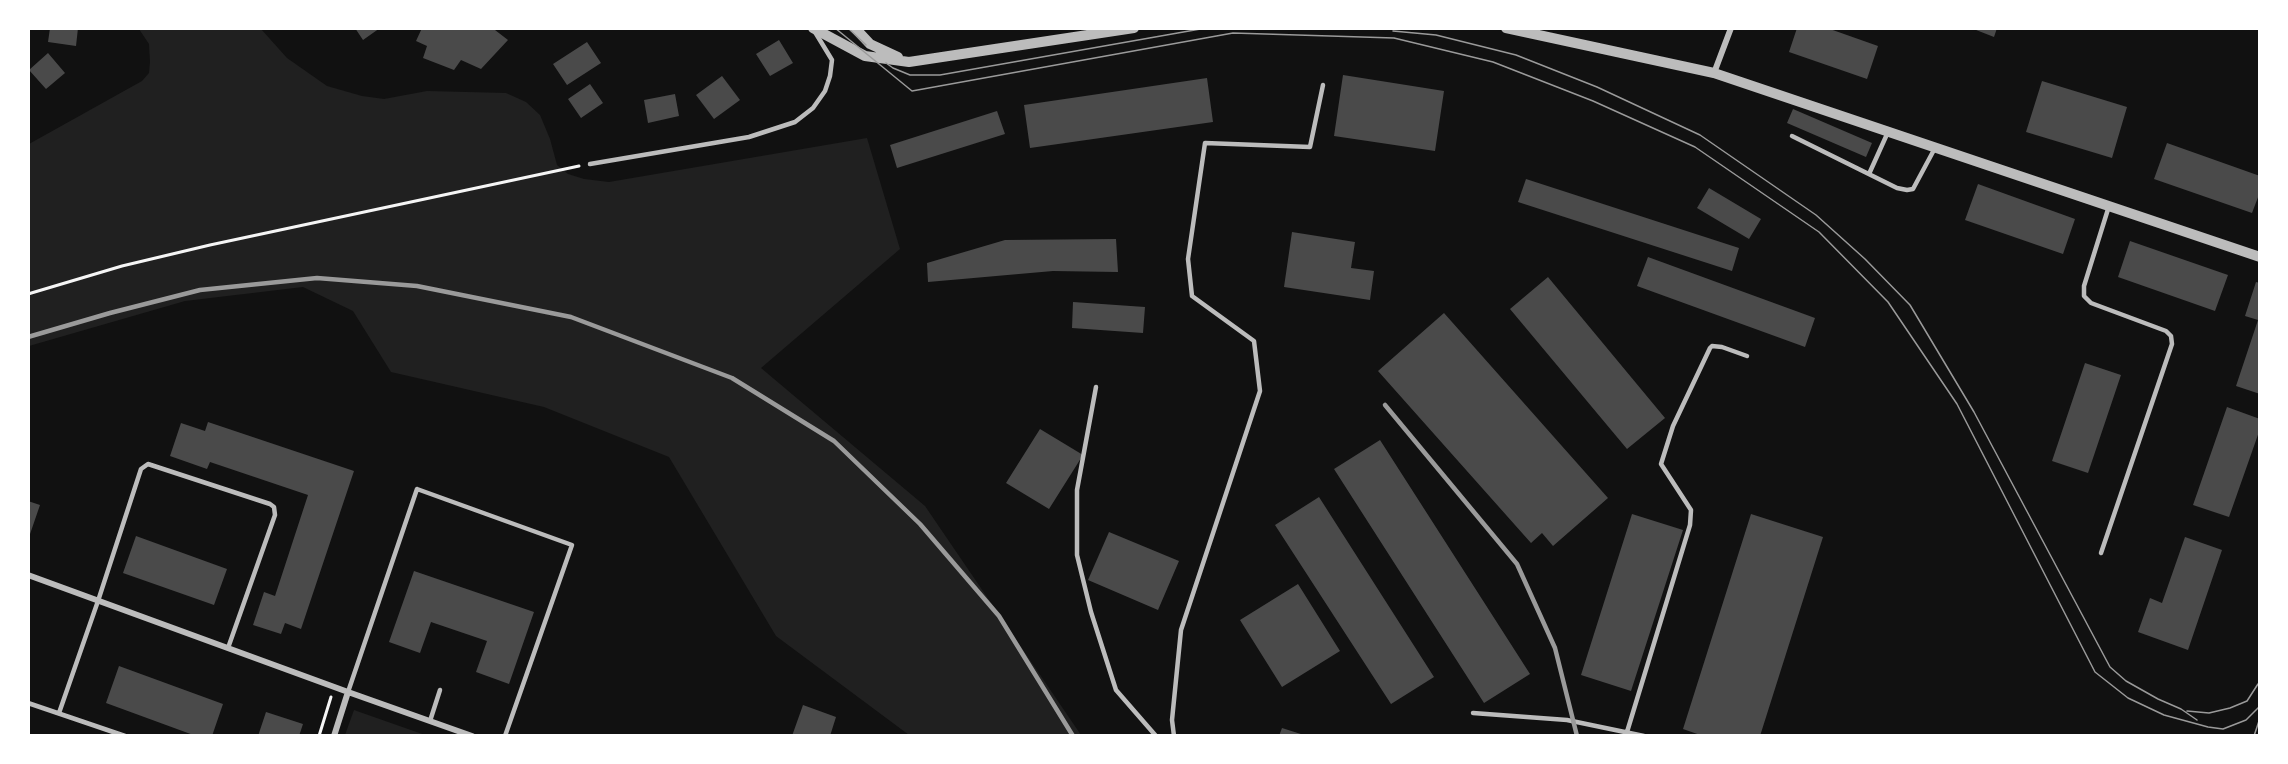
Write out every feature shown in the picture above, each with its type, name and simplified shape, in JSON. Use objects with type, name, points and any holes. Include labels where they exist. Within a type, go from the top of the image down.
[{"type":"street","points":[[855,28],[870,44],[909,62]]},
{"type":"street","points":[[813,29],[865,56],[909,62],[1134,28]]},
{"type":"street","points":[[1506,28],[1714,73],[2259,257]]},
{"type":"street","points":[[1714,73],[1731,28]]},
{"type":"street","points":[[28,575],[472,735]]},
{"type":"street","points":[[334,735],[348,692]]},
{"type":"lane","points":[[590,164],[749,137],[795,122],[813,108],[825,91],[830,76],[832,60],[813,29]]},
{"type":"lane","points":[[1174,735],[1172,720],[1181,630],[1260,391],[1254,341],[1192,296],[1188,259],[1205,143],[1310,147],[1323,85]]},
{"type":"lane","points":[[1869,174],[1888,132]]},
{"type":"lane","points":[[1792,136],[1897,188],[1907,190],[1913,189],[1935,148]]},
{"type":"lane","points":[[2101,553],[2172,344],[2171,336],[2166,331],[2091,303],[2084,296],[2084,286],[2109,206]]},
{"type":"lane","points":[[1627,732],[1690,525],[1691,510],[1661,464],[1670,435],[1710,348],[1712,346],[1722,348],[1747,356]]},
{"type":"lane","points":[[1096,387],[1077,490],[1077,555],[1091,612],[1116,690],[1156,735]]},
{"type":"lane","points":[[59,713],[143,466],[151,463],[274,507],[275,515],[228,648]]},
{"type":"lane","points":[[348,692],[417,489],[572,545],[505,735]]},
{"type":"lane","points":[[430,721],[440,690]]},
{"type":"lane","points":[[28,703],[125,735]]},
{"type":"lane","points":[[1473,713],[1567,720],[1644,735]]},
{"type":"path","points":[[28,294],[122,266],[188,250],[590,164]]},
{"type":"shaded area","points":[[139,29],[261,29],[287,58],[327,86],[362,96],[384,99],[427,91],[506,93],[526,102],[540,115],[557,165],[568,174],[584,179],[609,182],[867,138],[900,249],[761,368],[925,506],[1081,735],[909,735],[776,636],[669,457],[544,407],[391,372],[353,311],[303,287],[185,301],[29,346],[29,144],[142,81],[149,73],[149,44]]},
{"type":"shaded area","points":[[354,710],[425,735],[345,735]]},
{"type":"building","points":[[50,28],[78,28],[76,46],[48,42]]},
{"type":"building","points":[[355,28],[380,28],[363,40]]},
{"type":"building","points":[[422,28],[496,28],[495,30],[508,40],[481,69],[461,60],[454,70],[423,58],[427,46],[416,41]]},
{"type":"building","points":[[1797,28],[1827,28],[1878,46],[1867,79],[1789,52]]},
{"type":"building","points":[[1971,28],[1997,28],[1994,37]]},
{"type":"building","points":[[779,40],[793,63],[770,76],[756,54]]},
{"type":"building","points":[[587,42],[601,63],[567,85],[553,64]]},
{"type":"building","points":[[48,53],[65,73],[46,89],[29,70]]},
{"type":"building","points":[[1343,75],[1444,91],[1435,151],[1334,136]]},
{"type":"building","points":[[722,76],[740,100],[714,119],[696,95]]},
{"type":"building","points":[[1207,78],[1213,122],[1030,148],[1024,105]]},
{"type":"building","points":[[2042,81],[2127,107],[2112,158],[2026,132]]},
{"type":"building","points":[[590,84],[603,103],[581,118],[568,99]]},
{"type":"building","points":[[675,94],[679,116],[648,123],[644,100]]},
{"type":"building","points":[[1793,109],[1872,143],[1866,157],[1787,123]]},
{"type":"building","points":[[997,111],[1005,134],[897,168],[890,145]]},
{"type":"building","points":[[2167,143],[2260,176],[2260,192],[2252,213],[2154,179]]},
{"type":"building","points":[[1526,179],[1739,248],[1732,271],[1518,202]]},
{"type":"building","points":[[1978,184],[2075,219],[2063,254],[1965,220]]},
{"type":"building","points":[[1709,188],[1761,219],[1749,239],[1697,208]]},
{"type":"building","points":[[1292,232],[1355,242],[1351,268],[1374,271],[1370,300],[1284,287]]},
{"type":"building","points":[[1116,239],[1118,272],[1053,271],[928,282],[927,263],[1005,240]]},
{"type":"building","points":[[2130,241],[2228,275],[2215,311],[2118,277]]},
{"type":"building","points":[[1648,257],[1815,318],[1805,347],[1637,286]]},
{"type":"building","points":[[1548,277],[1665,418],[1627,449],[1510,309]]},
{"type":"building","points":[[2256,282],[2260,283],[2260,394],[2236,386],[2258,320],[2245,316]]},
{"type":"building","points":[[1073,302],[1145,307],[1143,333],[1072,328]]},
{"type":"building","points":[[1444,313],[1608,498],[1553,546],[1542,533],[1531,543],[1378,371]]},
{"type":"building","points":[[2085,363],[2121,375],[2088,473],[2052,461]]},
{"type":"building","points":[[2227,407],[2260,419],[2260,429],[2229,517],[2193,505]]},
{"type":"building","points":[[208,422],[354,471],[301,629],[285,623],[281,634],[253,625],[264,592],[275,596],[308,495],[210,462],[207,469],[170,456],[181,423],[205,431]]},
{"type":"building","points":[[1040,429],[1083,455],[1049,509],[1006,483]]},
{"type":"building","points":[[1380,440],[1530,674],[1484,703],[1334,469]]},
{"type":"building","points":[[1319,497],[1434,677],[1391,704],[1275,525]]},
{"type":"building","points":[[28,501],[40,505],[29,537],[28,537]]},
{"type":"building","points":[[1632,514],[1683,530],[1631,691],[1581,675]]},
{"type":"building","points":[[1751,514],[1823,537],[1760,736],[1703,736],[1683,729]]},
{"type":"building","points":[[1109,532],[1179,561],[1158,610],[1088,580]]},
{"type":"building","points":[[136,536],[227,569],[214,605],[123,573]]},
{"type":"building","points":[[2185,537],[2222,550],[2188,650],[2138,632],[2150,598],[2162,603]]},
{"type":"building","points":[[414,571],[534,612],[509,684],[476,672],[487,641],[431,622],[420,653],[389,642]]},
{"type":"building","points":[[1298,584],[1340,651],[1282,687],[1240,620]]},
{"type":"building","points":[[119,666],[223,704],[212,736],[196,736],[106,703]]},
{"type":"building","points":[[803,705],[836,717],[830,736],[792,736]]},
{"type":"building","points":[[266,712],[303,724],[299,736],[258,736]]},
{"type":"building","points":[[1282,728],[1304,735],[1304,736],[1279,736]]},
{"type":"tram line","points":[[835,28],[912,91],[1233,33],[1394,38],[1493,62],[1593,101],[1695,147],[1819,232],[1888,302],[1957,404],[2095,672],[2128,698],[2164,715],[2208,727],[2223,729],[2246,720],[2260,706]]},
{"type":"tram line","points":[[848,28],[866,45]]},
{"type":"tram line","points":[[886,63],[910,75],[940,75],[1206,28]]},
{"type":"tram line","points":[[1393,31],[1436,35],[1516,55],[1597,87],[1700,135],[1816,215],[1865,259],[1910,305],[1974,412],[2110,667],[2126,681],[2181,709],[2197,720]]},
{"type":"tram line","points":[[2187,711],[2209,713],[2230,708],[2247,701],[2258,684]]},
{"type":"tram line","points":[[2254,736],[2260,718]]},
{"type":"railway","points":[[28,337],[200,290],[317,278],[417,286],[571,317],[732,378],[834,441],[920,524],[999,616],[1073,736]]},
{"type":"railway","points":[[1385,405],[1517,564],[1555,648],[1577,736]]}]
